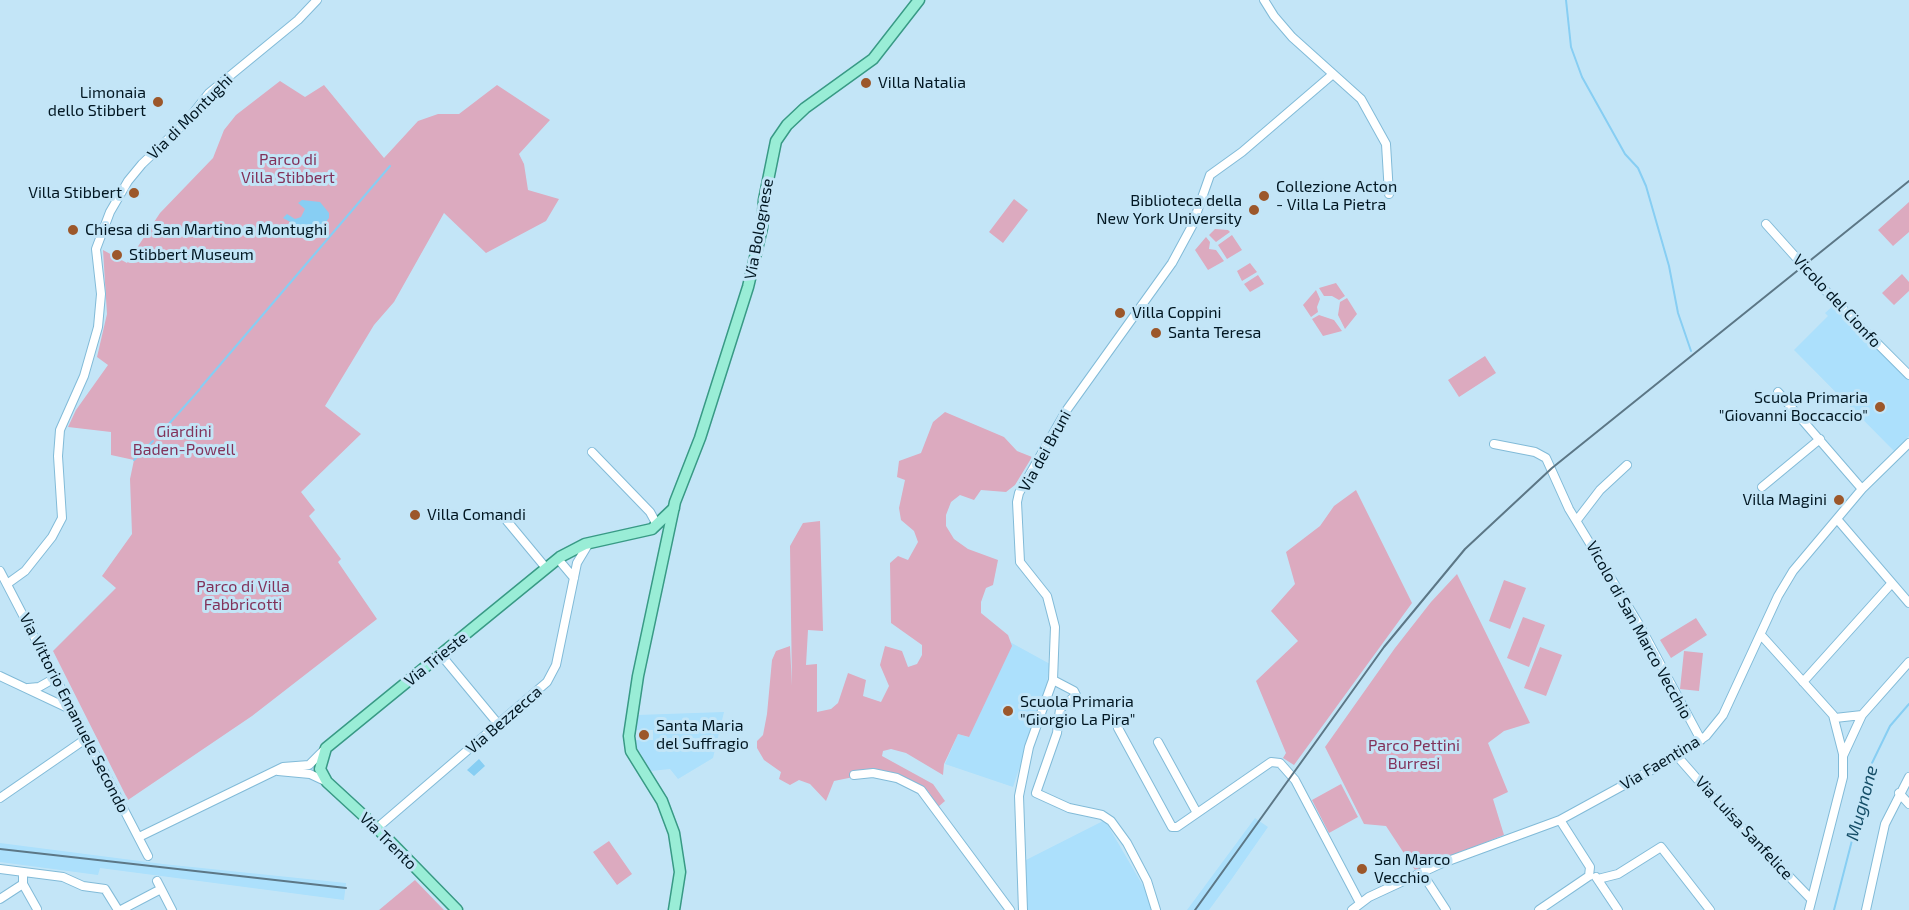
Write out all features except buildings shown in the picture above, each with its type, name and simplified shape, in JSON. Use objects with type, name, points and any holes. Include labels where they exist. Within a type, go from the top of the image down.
[{"type":"main road","name":"Via Bolognese","points":[[674,910],[680,872],[674,833],[662,801],[632,753],[629,736],[661,528],[674,508],[720,377],[748,287],[760,237],[764,200],[776,141],[786,125],[805,108],[873,59],[919,0]]},
{"type":"main road","name":"Via Trieste","points":[[326,748],[558,559],[590,542],[661,528]]},
{"type":"main road","name":"Via Trento","points":[[326,748],[321,772],[327,782],[377,828],[457,910]]},
{"type":"street","name":"Via di Montughi","points":[[7,584],[25,571],[52,537],[62,518],[58,442],[61,424],[84,376],[98,327],[101,294],[96,256],[100,234],[128,181],[186,122],[209,93],[298,20],[317,0]]},
{"type":"street","points":[[1264,0],[1292,37],[1360,99],[1386,144],[1389,194]]},
{"type":"street","name":"Via dei Bruni","points":[[1023,910],[1020,789],[1029,747],[1053,680],[1056,627],[1051,605],[1040,585],[1020,562],[1017,502],[1020,493],[1066,411],[1164,274],[1192,226],[1210,175],[1242,152],[1333,74]]},
{"type":"street","name":"Vicolo del Cionfo","points":[[1766,224],[1835,301],[1909,375]]},
{"type":"street","points":[[1778,392],[1862,489]]},
{"type":"street","points":[[1762,487],[1820,439]]},
{"type":"street","name":"Via Faentina","points":[[1352,910],[1360,903],[1422,873],[1560,820],[1677,756],[1701,740],[1723,715],[1787,580],[1862,489],[1909,443]]},
{"type":"street","name":"Vicolo di San Marco Vecchio","points":[[1494,444],[1545,456],[1569,509],[1640,626],[1701,740]]},
{"type":"street","points":[[592,452],[650,512],[661,528]]},
{"type":"street","points":[[1577,520],[1600,490],[1627,465]]},
{"type":"street","points":[[1837,519],[1909,603]]},
{"type":"street","points":[[507,521],[546,568]]},
{"type":"street","name":"Via Bezzecca","points":[[377,828],[551,677],[559,653],[579,558],[590,542]]},
{"type":"street","points":[[558,559],[574,578]]},
{"type":"street","name":"Via Vittorio Emanuele Secondo","points":[[0,571],[148,856]]},
{"type":"street","points":[[1803,682],[1891,584]]},
{"type":"street","points":[[1761,635],[1835,718],[1843,756],[1843,777],[1809,910]]},
{"type":"street","points":[[441,655],[499,724]]},
{"type":"street","points":[[1843,756],[1862,715],[1909,662]]},
{"type":"street","points":[[0,676],[72,710]]},
{"type":"street","points":[[27,689],[39,687],[55,678]]},
{"type":"street","points":[[1036,793],[1057,733],[1060,709],[1076,695],[1074,691],[1053,680]]},
{"type":"street","points":[[44,697],[53,695],[61,689]]},
{"type":"street","points":[[1835,718],[1862,715]]},
{"type":"street","points":[[1118,728],[1172,827],[1177,827],[1271,762],[1281,763],[1295,780],[1360,903]]},
{"type":"street","points":[[0,798],[87,738]]},
{"type":"street","points":[[1158,742],[1197,813]]},
{"type":"street","name":"Via Trieste","points":[[138,837],[289,765],[309,765],[326,748]]},
{"type":"street","name":"Via Luisa Sanfelice","points":[[1677,756],[1811,899]]},
{"type":"street","points":[[276,771],[310,774],[327,782]]},
{"type":"street","points":[[854,775],[873,773],[897,778],[921,790],[1010,910]]},
{"type":"street","points":[[1867,909],[1885,824],[1909,777]]},
{"type":"street","points":[[1020,789],[1111,821],[1127,843],[1148,881],[1156,910]]},
{"type":"street","points":[[1899,793],[1909,804]]},
{"type":"street","points":[[1560,820],[1588,863],[1589,876]]},
{"type":"street","points":[[1589,876],[1598,879],[1618,874],[1661,847],[1710,910]]},
{"type":"street","points":[[0,869],[63,877],[83,886],[105,889],[120,910],[159,885],[172,910]]},
{"type":"street","points":[[23,872],[23,884],[37,909]]},
{"type":"street","points":[[1422,873],[1446,910]]},
{"type":"street","points":[[1539,910],[1589,876]]},
{"type":"street","points":[[1598,879],[1618,910]]},
{"type":"street","points":[[0,899],[23,884]]},
{"type":"shaded area","points":[[302,200],[320,202],[329,213],[329,218],[314,237],[303,233],[283,218],[287,214],[295,219],[301,217],[305,209],[298,203]]},
{"type":"shaded area","name":"Scuola Primaria \"Giovanni Boccaccio\"","points":[[1834,305],[1909,378],[1909,436],[1894,451],[1794,350],[1828,316],[1825,313]]},
{"type":"shaded area","name":"Scuola Primaria \"Giorgio La Pira\"","points":[[1008,641],[1050,664],[1046,688],[1013,787],[945,764],[958,734],[968,737]]},
{"type":"shaded area","points":[[724,712],[713,758],[678,779],[670,769],[651,771],[636,746],[635,740],[653,740],[653,730],[635,730],[637,715]]},
{"type":"shaded area","points":[[479,759],[485,766],[474,776],[467,770]]},
{"type":"shaded area","points":[[1255,818],[1268,827],[1209,910],[1187,910]]},
{"type":"shaded area","points":[[1103,821],[1107,824],[1149,896],[1152,910],[1026,910],[1024,861]]},
{"type":"shaded area","points":[[0,843],[163,864],[346,883],[344,900],[100,868],[98,875],[0,862]]},
{"type":"green space","points":[[280,81],[305,97],[324,85],[384,158],[418,121],[438,114],[459,114],[497,85],[550,120],[519,154],[524,164],[528,190],[559,199],[546,221],[486,253],[444,213],[394,302],[374,325],[325,406],[361,434],[301,492],[315,510],[309,516],[341,559],[338,562],[377,619],[252,716],[128,800],[53,651],[116,588],[102,576],[132,534],[130,479],[134,460],[111,455],[111,432],[68,427],[76,410],[108,365],[97,357],[107,314],[103,250],[127,263],[160,213],[213,158],[224,130],[236,115]]},
{"type":"green space","points":[[1014,199],[1028,210],[1003,243],[989,232]]},
{"type":"green space","points":[[1909,202],[1909,232],[1893,246],[1878,230]]},
{"type":"green space","points":[[1215,229],[1230,232],[1216,242],[1209,235]]},
{"type":"green space","points":[[1232,235],[1242,250],[1227,259],[1218,245]]},
{"type":"green space","points":[[1206,237],[1210,242],[1209,249],[1216,250],[1224,261],[1208,270],[1195,250]]},
{"type":"green space","points":[[1250,263],[1257,272],[1242,281],[1237,271]]},
{"type":"green space","points":[[1902,274],[1909,282],[1909,291],[1894,305],[1882,293]]},
{"type":"green space","points":[[1258,275],[1264,284],[1250,292],[1244,284]]},
{"type":"green space","points":[[1336,283],[1345,296],[1339,300],[1332,296],[1324,296],[1319,288]]},
{"type":"green space","points":[[1316,290],[1320,299],[1318,312],[1311,317],[1303,305]]},
{"type":"green space","points":[[1347,298],[1357,314],[1345,329],[1338,315],[1340,302]]},
{"type":"green space","points":[[1319,315],[1334,320],[1342,331],[1323,336],[1312,319]]},
{"type":"green space","points":[[1485,356],[1496,373],[1459,397],[1448,380]]},
{"type":"green space","points":[[945,412],[1004,437],[1017,451],[1032,457],[1015,485],[1006,492],[981,490],[974,500],[960,495],[951,502],[946,515],[946,526],[954,539],[968,549],[998,560],[993,585],[986,588],[981,602],[981,613],[1008,635],[1012,646],[969,737],[958,734],[944,764],[943,775],[906,753],[891,749],[883,751],[882,756],[933,784],[945,801],[938,807],[928,791],[916,783],[883,771],[834,781],[826,801],[810,784],[799,780],[790,785],[779,779],[781,772],[764,760],[757,748],[757,741],[763,735],[767,714],[772,660],[776,651],[790,646],[792,686],[790,546],[803,523],[820,521],[823,631],[808,630],[806,665],[817,664],[817,712],[831,709],[838,703],[848,673],[866,680],[863,696],[881,702],[889,686],[880,665],[885,646],[902,651],[908,667],[917,664],[922,655],[922,645],[891,623],[890,563],[898,556],[908,560],[918,542],[914,531],[901,520],[899,508],[905,480],[897,477],[899,461],[921,453],[933,422]]},
{"type":"green space","name":"Parco Pettini Burresi","points":[[1356,490],[1412,603],[1294,765],[1283,758],[1286,753],[1256,681],[1298,641],[1271,611],[1295,584],[1286,552],[1320,526],[1334,506]]},
{"type":"green space","name":"Parco Pettini Burresi","points":[[1457,574],[1530,723],[1504,731],[1488,743],[1508,792],[1493,799],[1504,835],[1415,870],[1386,826],[1364,824],[1325,747],[1395,648],[1431,602]]},
{"type":"green space","points":[[1504,580],[1526,588],[1510,629],[1489,621]]},
{"type":"green space","points":[[1523,617],[1545,625],[1529,667],[1507,658]]},
{"type":"green space","points":[[1696,618],[1707,635],[1671,658],[1660,640]]},
{"type":"green space","points":[[1540,647],[1562,655],[1546,696],[1524,688]]},
{"type":"green space","points":[[1684,651],[1703,653],[1699,691],[1680,689]]},
{"type":"green space","points":[[1341,784],[1358,817],[1329,833],[1312,800]]},
{"type":"green space","points":[[609,841],[632,874],[617,885],[593,852]]},
{"type":"green space","points":[[415,880],[444,910],[379,910]]},
{"type":"waterway","points":[[1566,0],[1571,47],[1582,77],[1625,154],[1638,168],[1646,186],[1669,266],[1678,313],[1691,351]]},
{"type":"waterway","points":[[201,387],[390,166]]},
{"type":"waterway","points":[[159,435],[200,389]]},
{"type":"waterway","points":[[134,460],[153,441]]},
{"type":"waterway","name":"Mugnone","points":[[1834,910],[1872,763],[1890,726],[1909,704]]},
{"type":"railway","points":[[1195,910],[1384,647],[1465,549],[1552,468],[1909,181]]},
{"type":"railway","points":[[0,849],[346,888]]},
{"type":"place","name":"Villa Natalia","points":[[866,83]]},
{"type":"place","name":"Limonaia dello Stibbert","points":[[158,102]]},
{"type":"place","name":"Villa Stibbert","points":[[134,193]]},
{"type":"place","name":"Collezione Acton - Villa La Pietra","points":[[1264,196]]},
{"type":"place","name":"Biblioteca della New York University","points":[[1254,210]]},
{"type":"place","name":"Chiesa di San Martino a Montughi","points":[[73,230]]},
{"type":"place","name":"Stibbert Museum","points":[[117,255]]},
{"type":"place","name":"Villa Coppini","points":[[1120,313]]},
{"type":"place","name":"Santa Teresa","points":[[1156,333]]},
{"type":"place","name":"Scuola Primaria \"Giovanni Boccaccio\"","points":[[1880,407]]},
{"type":"place","name":"Villa Magini","points":[[1839,500]]},
{"type":"place","name":"Villa Comandi","points":[[415,515]]},
{"type":"place","name":"Scuola Primaria \"Giorgio La Pira\"","points":[[1008,711]]},
{"type":"place","name":"Santa Maria del Suffragio","points":[[644,735]]},
{"type":"place","name":"San Marco Vecchio","points":[[1362,869]]},
{"type":"park label","name":"Parco di Villa Stibbert","points":[[288,169]]},
{"type":"park label","name":"Giardini Baden-Powell","points":[[184,441]]},
{"type":"park label","name":"Parco di Villa Fabbricotti","points":[[243,596]]}]
